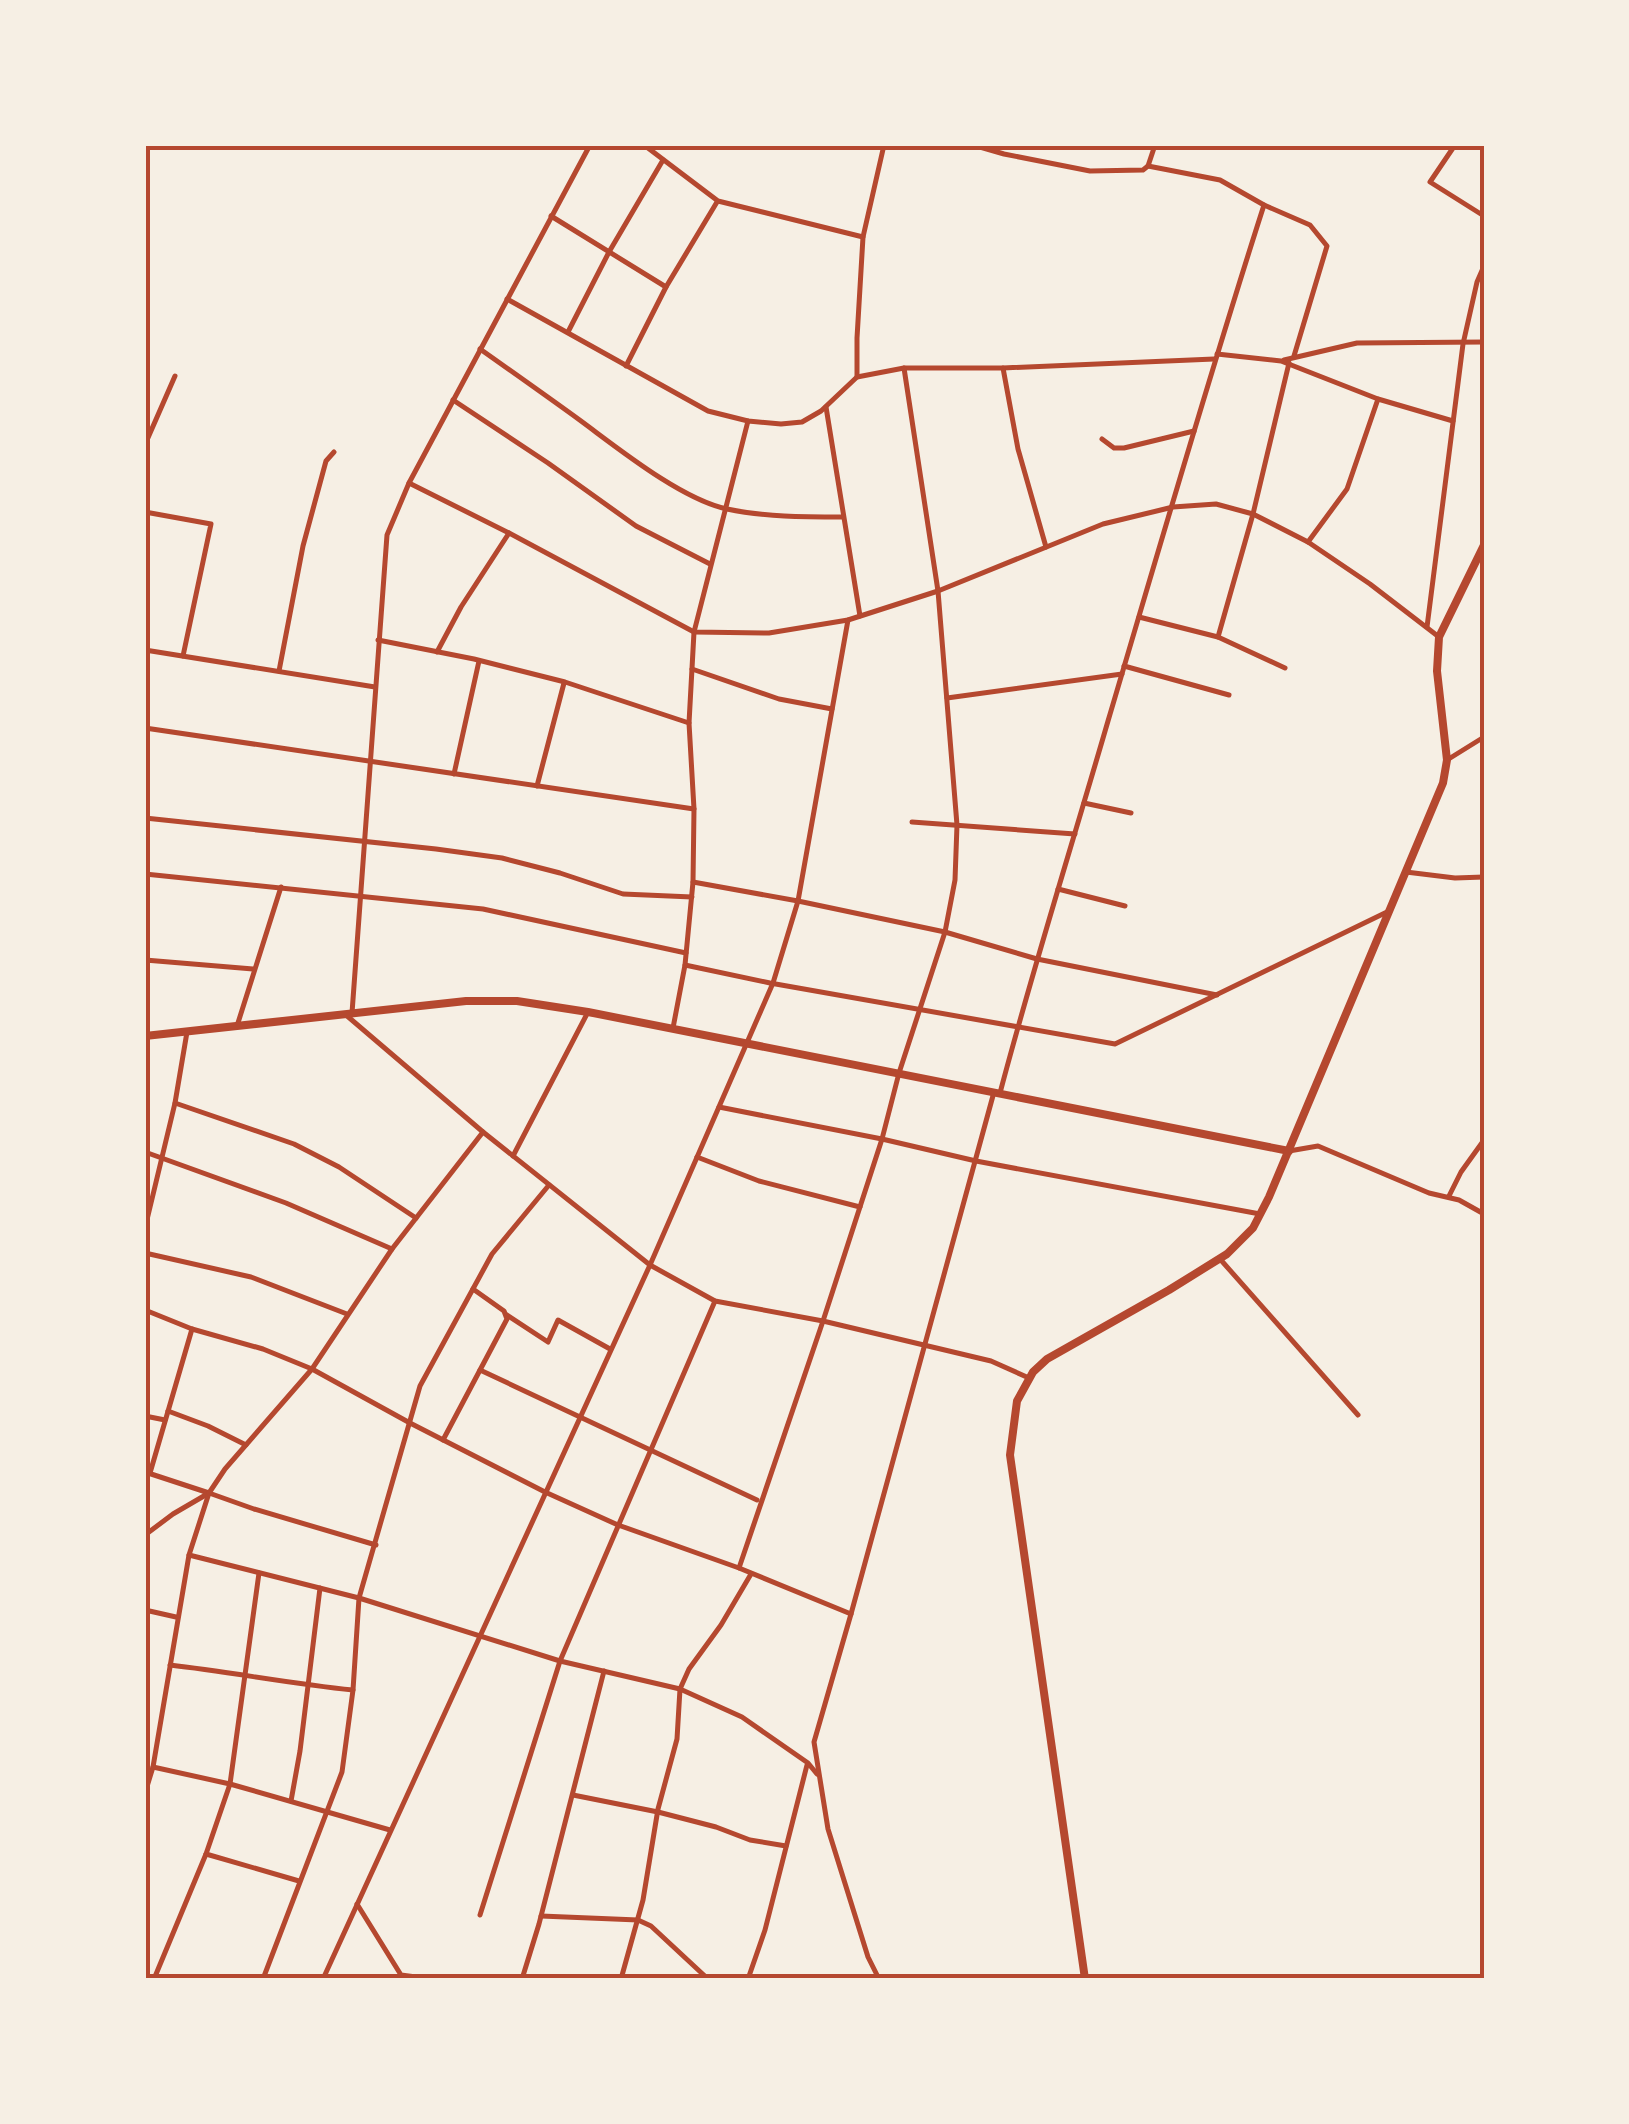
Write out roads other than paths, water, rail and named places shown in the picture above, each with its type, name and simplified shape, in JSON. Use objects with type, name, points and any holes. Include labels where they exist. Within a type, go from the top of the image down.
[{"type":"highway","points":[[1086,1979],[1010,1455],[1017,1401],[1028,1378],[1047,1359],[1220,1258],[1240,1243],[1260,1214],[1443,784],[1447,760],[1436,671],[1439,637],[1484,545]]},
{"type":"highway","points":[[145,1036],[466,1001],[517,1001],[673,1028],[1289,1151]]},
{"type":"street","points":[[590,145],[409,483],[386,535],[361,895],[348,1014],[483,1132],[650,1265],[715,1302],[823,1321],[991,1361],[1028,1378]]},
{"type":"street","points":[[644,145],[718,201],[863,237]]},
{"type":"street","points":[[857,377],[863,237],[884,145]]},
{"type":"street","points":[[973,145],[1090,170],[1143,170],[1154,145]]},
{"type":"street","points":[[1455,145],[1430,182],[1484,216]]},
{"type":"street","points":[[568,333],[663,160]]},
{"type":"street","points":[[1148,166],[1220,180],[1310,225],[1328,246],[1288,361],[1218,638]]},
{"type":"street","points":[[626,366],[666,287],[718,201]]},
{"type":"street","points":[[879,1979],[868,1957],[828,1830],[814,1742],[976,1161],[1215,357],[1264,205]]},
{"type":"street","points":[[552,216],[666,287]]},
{"type":"street","points":[[1427,628],[1463,344],[1484,266]]},
{"type":"street","points":[[507,298],[708,411],[781,424],[802,422],[857,377],[904,368],[1003,368],[1215,357],[1288,361],[1357,343],[1484,342]]},
{"type":"street","points":[[480,349],[658,476],[704,502],[726,509],[790,517],[842,517]]},
{"type":"street","points":[[1288,361],[1378,399],[1453,421]]},
{"type":"street","points":[[739,1568],[882,1139],[945,932],[956,880],[957,824],[938,591],[904,368]]},
{"type":"street","points":[[1003,368],[1018,449],[1046,547]]},
{"type":"street","points":[[145,451],[175,376]]},
{"type":"street","points":[[1308,542],[1346,488],[1378,399]]},
{"type":"street","points":[[453,400],[636,526],[710,564]]},
{"type":"street","points":[[826,406],[860,616]]},
{"type":"street","points":[[673,1028],[694,882],[689,723],[694,632],[748,421]]},
{"type":"street","points":[[1102,440],[1114,448],[1124,448],[1194,431]]},
{"type":"street","points":[[279,671],[303,546],[326,462],[334,452]]},
{"type":"street","points":[[409,483],[694,632],[769,633],[848,620],[938,591],[1103,524],[1172,507],[1216,504],[1252,514],[1308,542],[1439,637]]},
{"type":"street","points":[[145,512],[211,524],[184,656]]},
{"type":"street","points":[[437,652],[509,533]]},
{"type":"street","points":[[1138,617],[1218,638],[1285,668]]},
{"type":"street","points":[[323,1979],[482,1636],[774,984],[798,901],[848,620]]},
{"type":"street","points":[[378,640],[565,682],[689,723]]},
{"type":"street","points":[[145,650],[375,686]]},
{"type":"street","points":[[454,774],[479,660]]},
{"type":"street","points":[[692,669],[780,699],[832,709]]},
{"type":"street","points":[[947,698],[1123,670],[1228,694]]},
{"type":"street","points":[[537,786],[565,682]]},
{"type":"street","points":[[145,728],[694,809]]},
{"type":"street","points":[[1447,760],[1484,736]]},
{"type":"street","points":[[1084,803],[1131,813]]},
{"type":"street","points":[[145,818],[436,848],[502,858],[623,894],[692,898]]},
{"type":"street","points":[[912,822],[1075,834]]},
{"type":"street","points":[[1406,872],[1484,877]]},
{"type":"street","points":[[145,874],[483,910],[686,953]]},
{"type":"street","points":[[694,882],[945,932],[1037,958],[1217,995]]},
{"type":"street","points":[[237,1026],[281,887]]},
{"type":"street","points":[[1058,889],[1125,906]]},
{"type":"street","points":[[685,965],[1114,1044],[1390,910]]},
{"type":"street","points":[[145,960],[254,969]]},
{"type":"street","points":[[513,1156],[588,1012]]},
{"type":"street","points":[[145,1228],[187,1032]]},
{"type":"street","points":[[175,1102],[294,1144],[339,1166],[416,1218]]},
{"type":"street","points":[[719,1108],[1260,1214]]},
{"type":"street","points":[[145,1793],[153,1767],[190,1555],[209,1493],[312,1369],[392,1249],[483,1132]]},
{"type":"street","points":[[1450,1196],[1482,1143]]},
{"type":"street","points":[[1289,1151],[1318,1146],[1429,1193],[1450,1196],[1484,1214]]},
{"type":"street","points":[[145,1152],[286,1203],[392,1249]]},
{"type":"street","points":[[698,1157],[759,1181],[860,1207]]},
{"type":"street","points":[[263,1979],[342,1772],[359,1598],[420,1386],[492,1254],[549,1184]]},
{"type":"street","points":[[145,1253],[250,1277],[348,1315]]},
{"type":"street","points":[[1220,1258],[1358,1416]]},
{"type":"street","points":[[473,1289],[548,1342],[558,1320],[610,1349]]},
{"type":"street","points":[[480,1915],[560,1661],[715,1302]]},
{"type":"street","points":[[145,1311],[312,1369],[545,1492],[618,1525],[852,1614]]},
{"type":"street","points":[[443,1440],[506,1315]]},
{"type":"street","points":[[192,1328],[147,1472],[376,1545]]},
{"type":"street","points":[[480,1370],[757,1500]]},
{"type":"street","points":[[168,1411],[246,1445]]},
{"type":"street","points":[[145,1416],[165,1420]]},
{"type":"street","points":[[145,1536],[209,1493]]},
{"type":"street","points":[[190,1555],[359,1598],[560,1661],[680,1689],[742,1717],[808,1763],[819,1776]]},
{"type":"street","points":[[154,1979],[206,1854],[230,1784],[260,1572]]},
{"type":"street","points":[[621,1979],[638,1920],[658,1812],[677,1739],[680,1689],[752,1573]]},
{"type":"street","points":[[290,1802],[320,1588]]},
{"type":"street","points":[[145,1610],[178,1617]]},
{"type":"street","points":[[170,1664],[353,1690]]},
{"type":"street","points":[[522,1979],[604,1671]]},
{"type":"street","points":[[748,1979],[765,1930],[808,1763]]},
{"type":"street","points":[[153,1767],[230,1784],[390,1830]]},
{"type":"street","points":[[573,1794],[786,1846]]},
{"type":"street","points":[[206,1854],[300,1881]]},
{"type":"street","points":[[357,1904],[401,1975],[431,1979]]},
{"type":"street","points":[[541,1916],[638,1920],[652,1926],[708,1979]]}]
